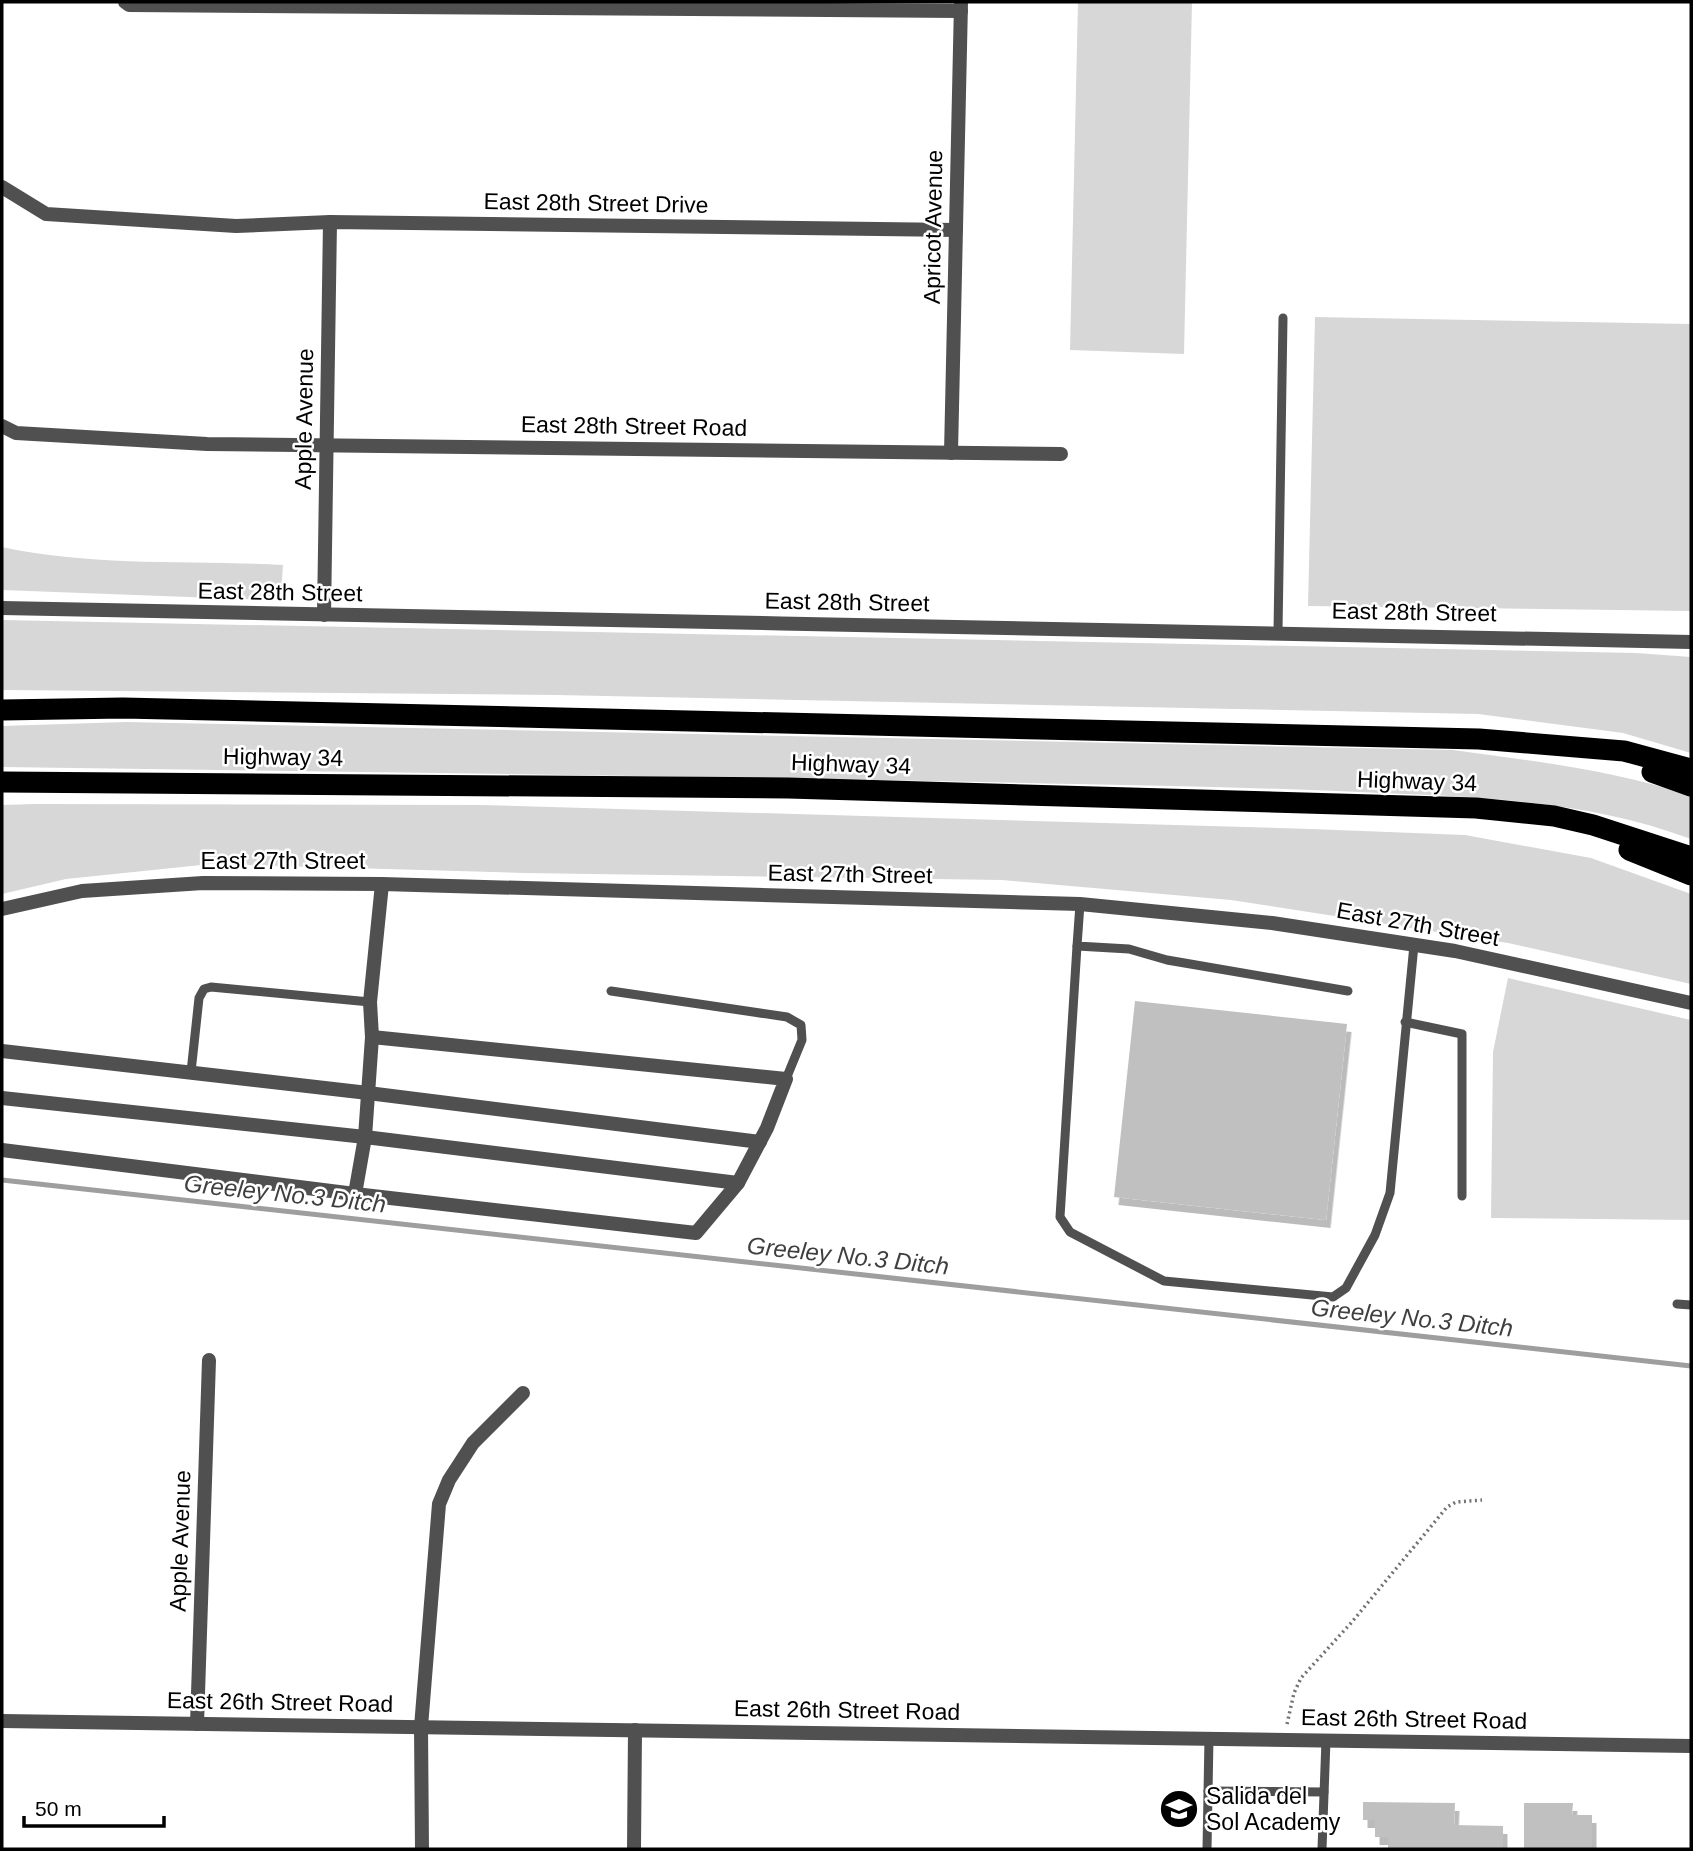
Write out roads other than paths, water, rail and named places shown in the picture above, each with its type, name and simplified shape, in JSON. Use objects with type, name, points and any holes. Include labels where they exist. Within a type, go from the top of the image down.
[{"type":"highway","name":"Highway 34","points":[[2,710],[123,708],[1479,738],[1624,751],[1691,769]]},
{"type":"highway","points":[[1573,747],[1691,786]]},
{"type":"highway","name":"Highway 34","points":[[2,782],[788,788],[1487,809],[1554,816],[1593,825],[1691,857]]},
{"type":"highway","points":[[1435,808],[1521,822],[1625,848],[1691,875]]},
{"type":"street","points":[[127,3],[961,6]]},
{"type":"street","name":"Apricot Avenue","points":[[951,453],[961,6]]},
{"type":"street","name":"East 28th Street Drive","points":[[2,187],[46,214],[236,226],[330,222],[956,230]]},
{"type":"street","name":"Apple Avenue","points":[[324,615],[330,222]]},
{"type":"street","name":"East 28th Street Road","points":[[2,426],[16,433],[207,444],[1061,454]]},
{"type":"street","name":"East 28th Street","points":[[2,608],[1278,631],[1691,642]]},
{"type":"street","name":"East 27th Street","points":[[2,909],[82,891],[203,883],[382,884],[1080,904],[1272,923],[1455,951],[1691,1003]]},
{"type":"street","points":[[355,1195],[365,1137],[372,1037],[370,1002],[382,884]]},
{"type":"street","points":[[2,1150],[355,1195],[696,1233],[738,1183],[767,1128],[786,1079],[372,1037]]},
{"type":"street","points":[[2,1051],[760,1142]]},
{"type":"street","points":[[2,1098],[365,1137],[738,1183]]},
{"type":"street","name":"Apple Avenue","points":[[197,1724],[209,1360]]},
{"type":"street","points":[[422,1849],[421,1727],[439,1504],[449,1480],[473,1443],[523,1393]]},
{"type":"street","name":"East 26th Street Road","points":[[2,1721],[1691,1746]]},
{"type":"street","points":[[634,1849],[635,1730]]},
{"type":"lane","points":[[1278,631],[1283,318]]},
{"type":"lane","points":[[1080,904],[1060,1217],[1070,1233],[1164,1281],[1333,1297],[1346,1288],[1375,1235],[1390,1193],[1414,945]]},
{"type":"lane","points":[[1077,946],[1129,949],[1167,960],[1348,991]]},
{"type":"lane","points":[[191,1072],[199,998],[204,989],[211,987],[370,1002]]},
{"type":"lane","points":[[611,991],[787,1017],[800,1025],[802,1040],[786,1079]]},
{"type":"lane","points":[[1405,1022],[1462,1034],[1462,1196]]},
{"type":"lane","points":[[1677,1304],[1691,1304]]},
{"type":"lane","points":[[1207,1849],[1209,1738]]},
{"type":"lane","points":[[1322,1849],[1326,1740]]},
{"type":"lane","points":[[1208,1791],[1324,1792]]},
{"type":"waterway","name":"Greeley No.3 Ditch","points":[[2,1180],[1691,1366]]},
{"type":"place","name":"Salida del Sol Academy","points":[[1179,1809]]}]
